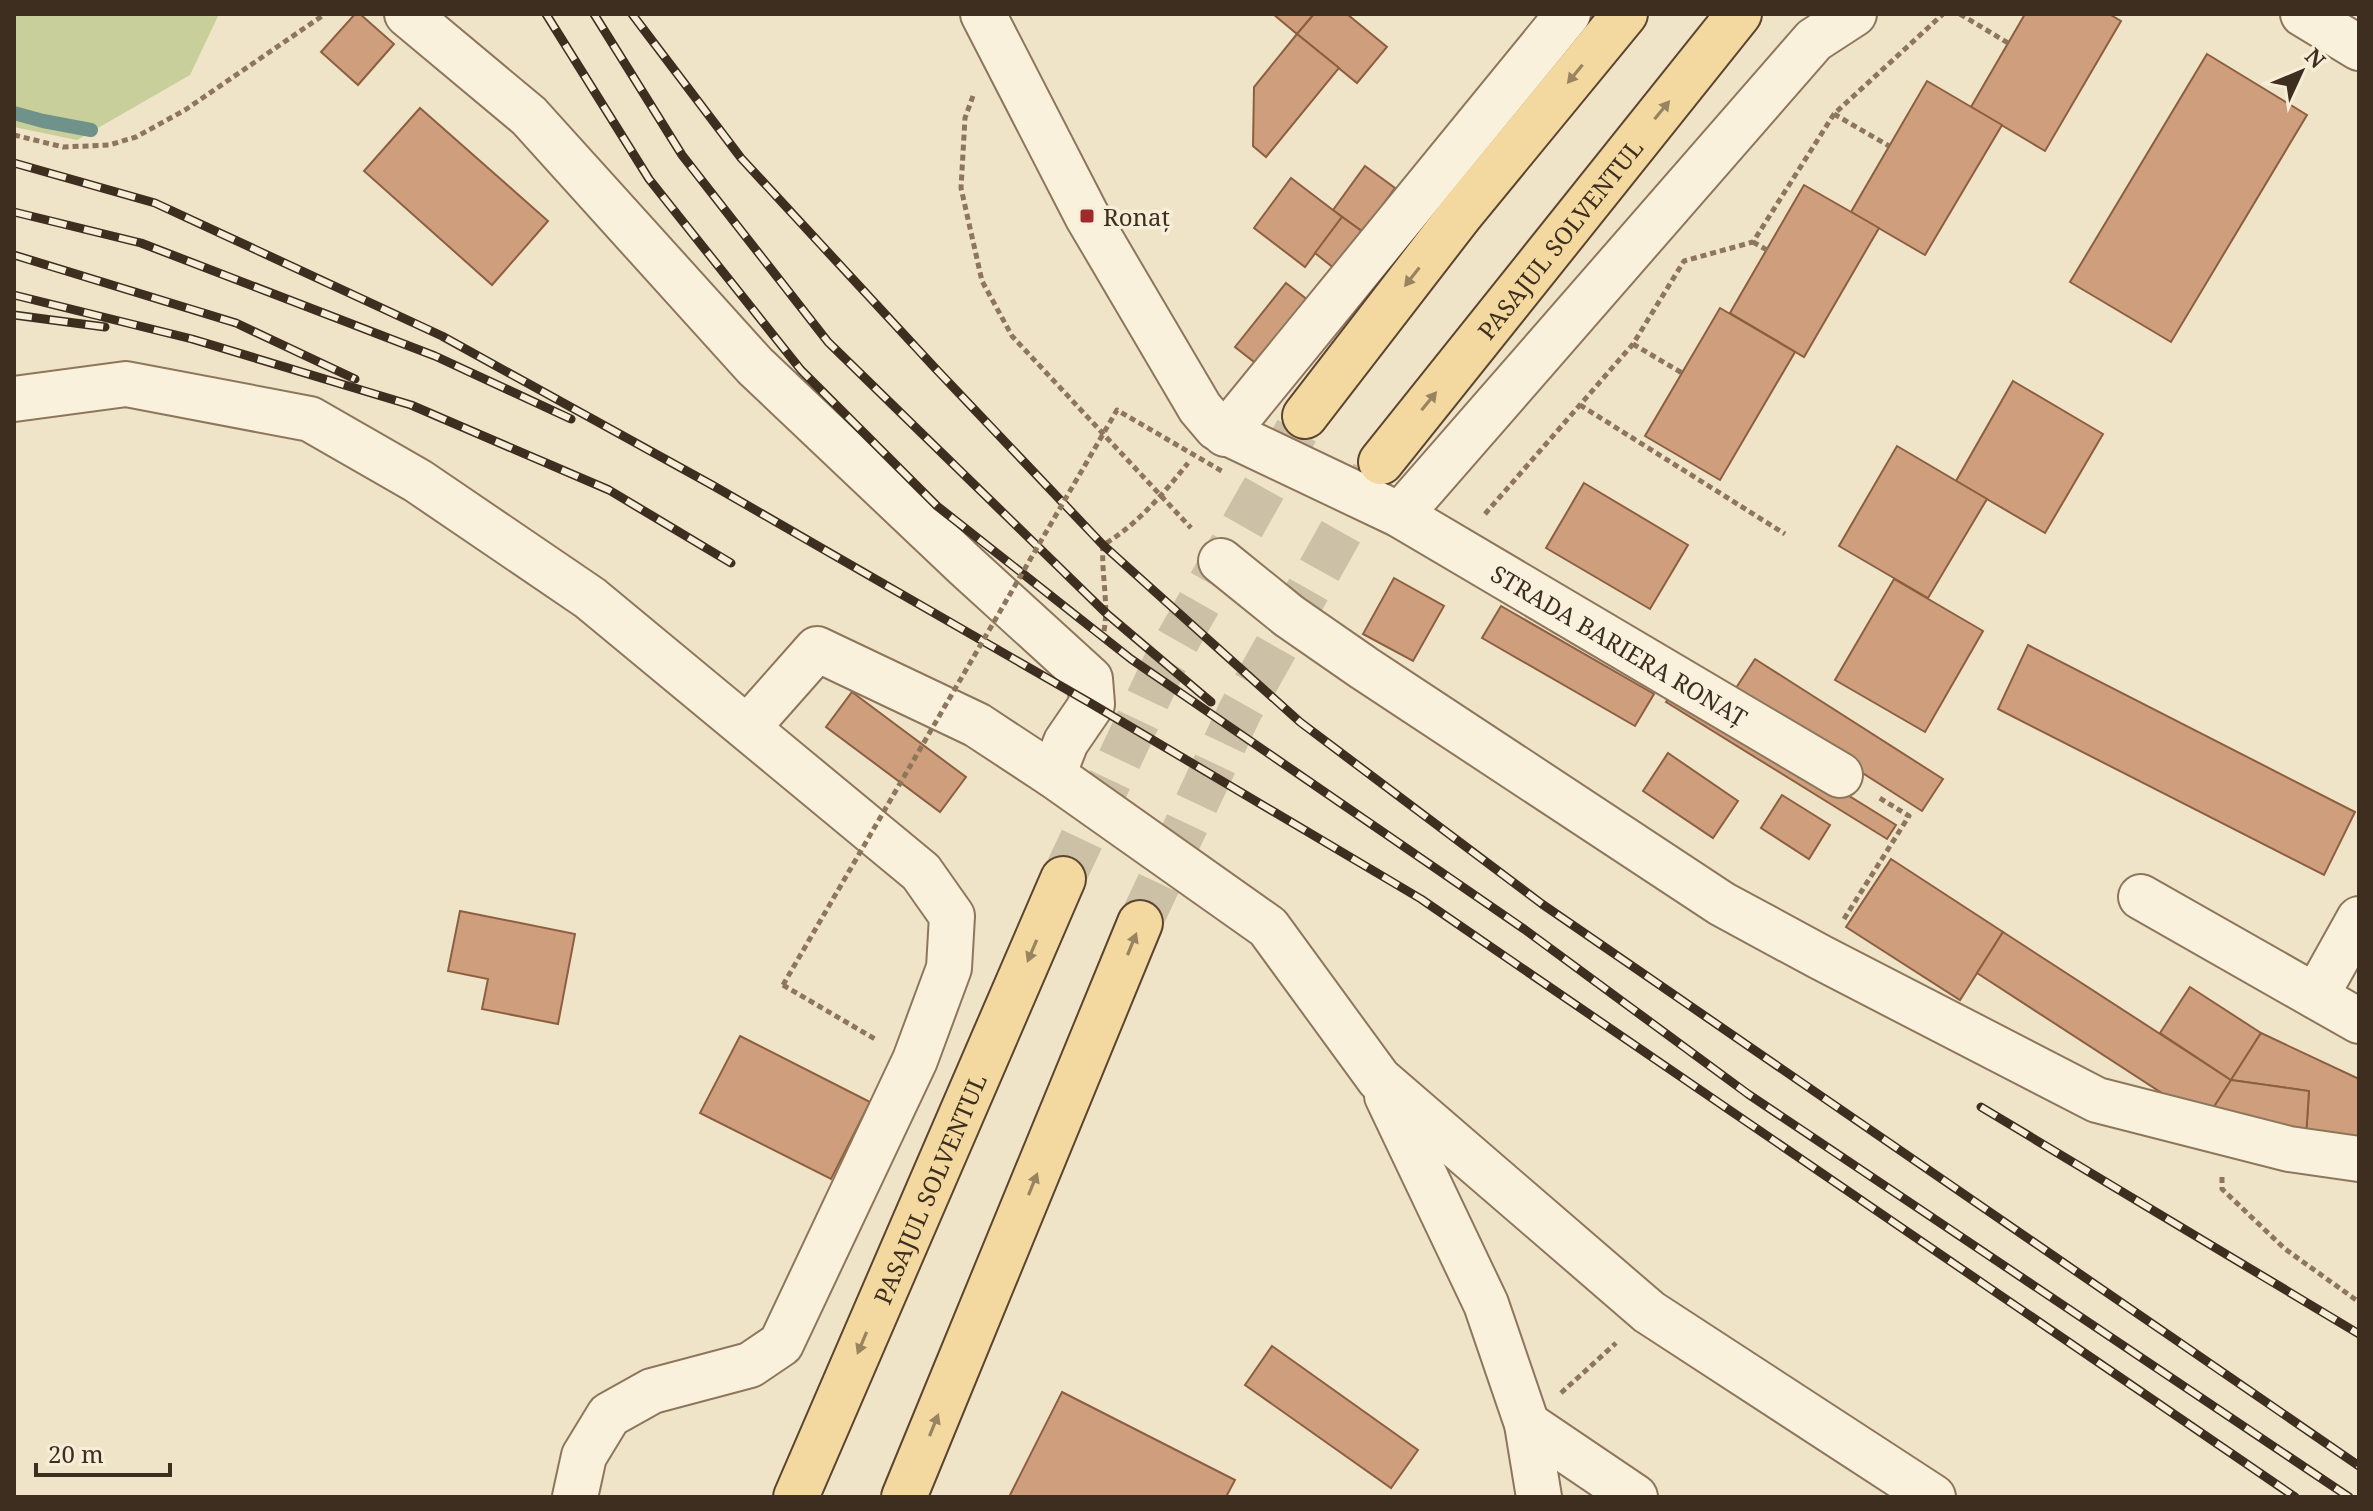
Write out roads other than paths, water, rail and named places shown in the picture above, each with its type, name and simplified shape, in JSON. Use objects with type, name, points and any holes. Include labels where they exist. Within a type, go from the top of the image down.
[{"type":"main road","points":[[1305,416],[1460,215],[1625,14]]},
{"type":"main road","name":"PASAJUL SOLVENTUL","points":[[1381,462],[1739,14]]},
{"type":"main road","name":"PASAJUL SOLVENTUL","points":[[796,1497],[1063,879]]},
{"type":"main road","points":[[904,1497],[1140,923]]},
{"type":"street","points":[[407,14],[529,116],[755,366],[1090,679],[1092,704],[1066,742],[1053,775]]},
{"type":"street","points":[[990,26],[1087,216],[1222,445],[1568,14]]},
{"type":"street","points":[[1400,515],[1814,40],[1854,14]]},
{"type":"street","points":[[2303,14],[2359,48]]},
{"type":"street","points":[[14,399],[126,384],[310,419],[418,481],[590,598],[921,872],[952,916],[949,968],[915,1060],[781,1344],[750,1365],[652,1391],[609,1415],[584,1456],[575,1497]]},
{"type":"street","name":"STRADA BARIERA RONAȚ","points":[[1222,445],[1400,515],[1840,775]]},
{"type":"street","points":[[1221,561],[1289,616],[1364,668],[1722,904],[1820,957],[2097,1100],[2289,1149],[2359,1159]]},
{"type":"street","points":[[748,727],[817,649],[977,725],[1268,927],[1379,1079],[1486,1304],[1527,1424],[1539,1497]]},
{"type":"street","points":[[2141,897],[2359,1021]]},
{"type":"street","points":[[2316,996],[2359,919]]},
{"type":"street","points":[[1379,1079],[1649,1312],[1933,1497]]},
{"type":"street","points":[[1527,1424],[1635,1497]]},
{"type":"waterway","points":[[14,113],[91,130]]},
{"type":"tunnel","points":[[1063,879],[1165,663],[1305,416]]},
{"type":"tunnel","points":[[1140,923],[1240,711],[1379,464]]},
{"type":"railway","points":[[546,14],[649,179],[801,370],[937,506],[1131,659],[1524,929],[1748,1094],[2349,1497]]},
{"type":"railway","points":[[594,14],[682,155],[828,342],[1107,614],[1211,702]]},
{"type":"railway","points":[[632,14],[741,158],[935,368],[1103,545],[1300,722],[1542,904],[2359,1466]]},
{"type":"railway","points":[[14,163],[155,203],[442,336],[712,485],[1092,704],[1421,899],[2295,1497]]},
{"type":"railway","points":[[14,212],[141,243],[435,356],[571,419]]},
{"type":"railway","points":[[14,255],[236,323],[355,379]]},
{"type":"railway","points":[[14,295],[192,339],[411,405],[609,490],[731,563]]},
{"type":"railway","points":[[14,315],[105,327]]},
{"type":"railway","points":[[1981,1107],[2359,1334]]},
{"type":"place","name":"Ronaț","points":[[1087,216]]}]
